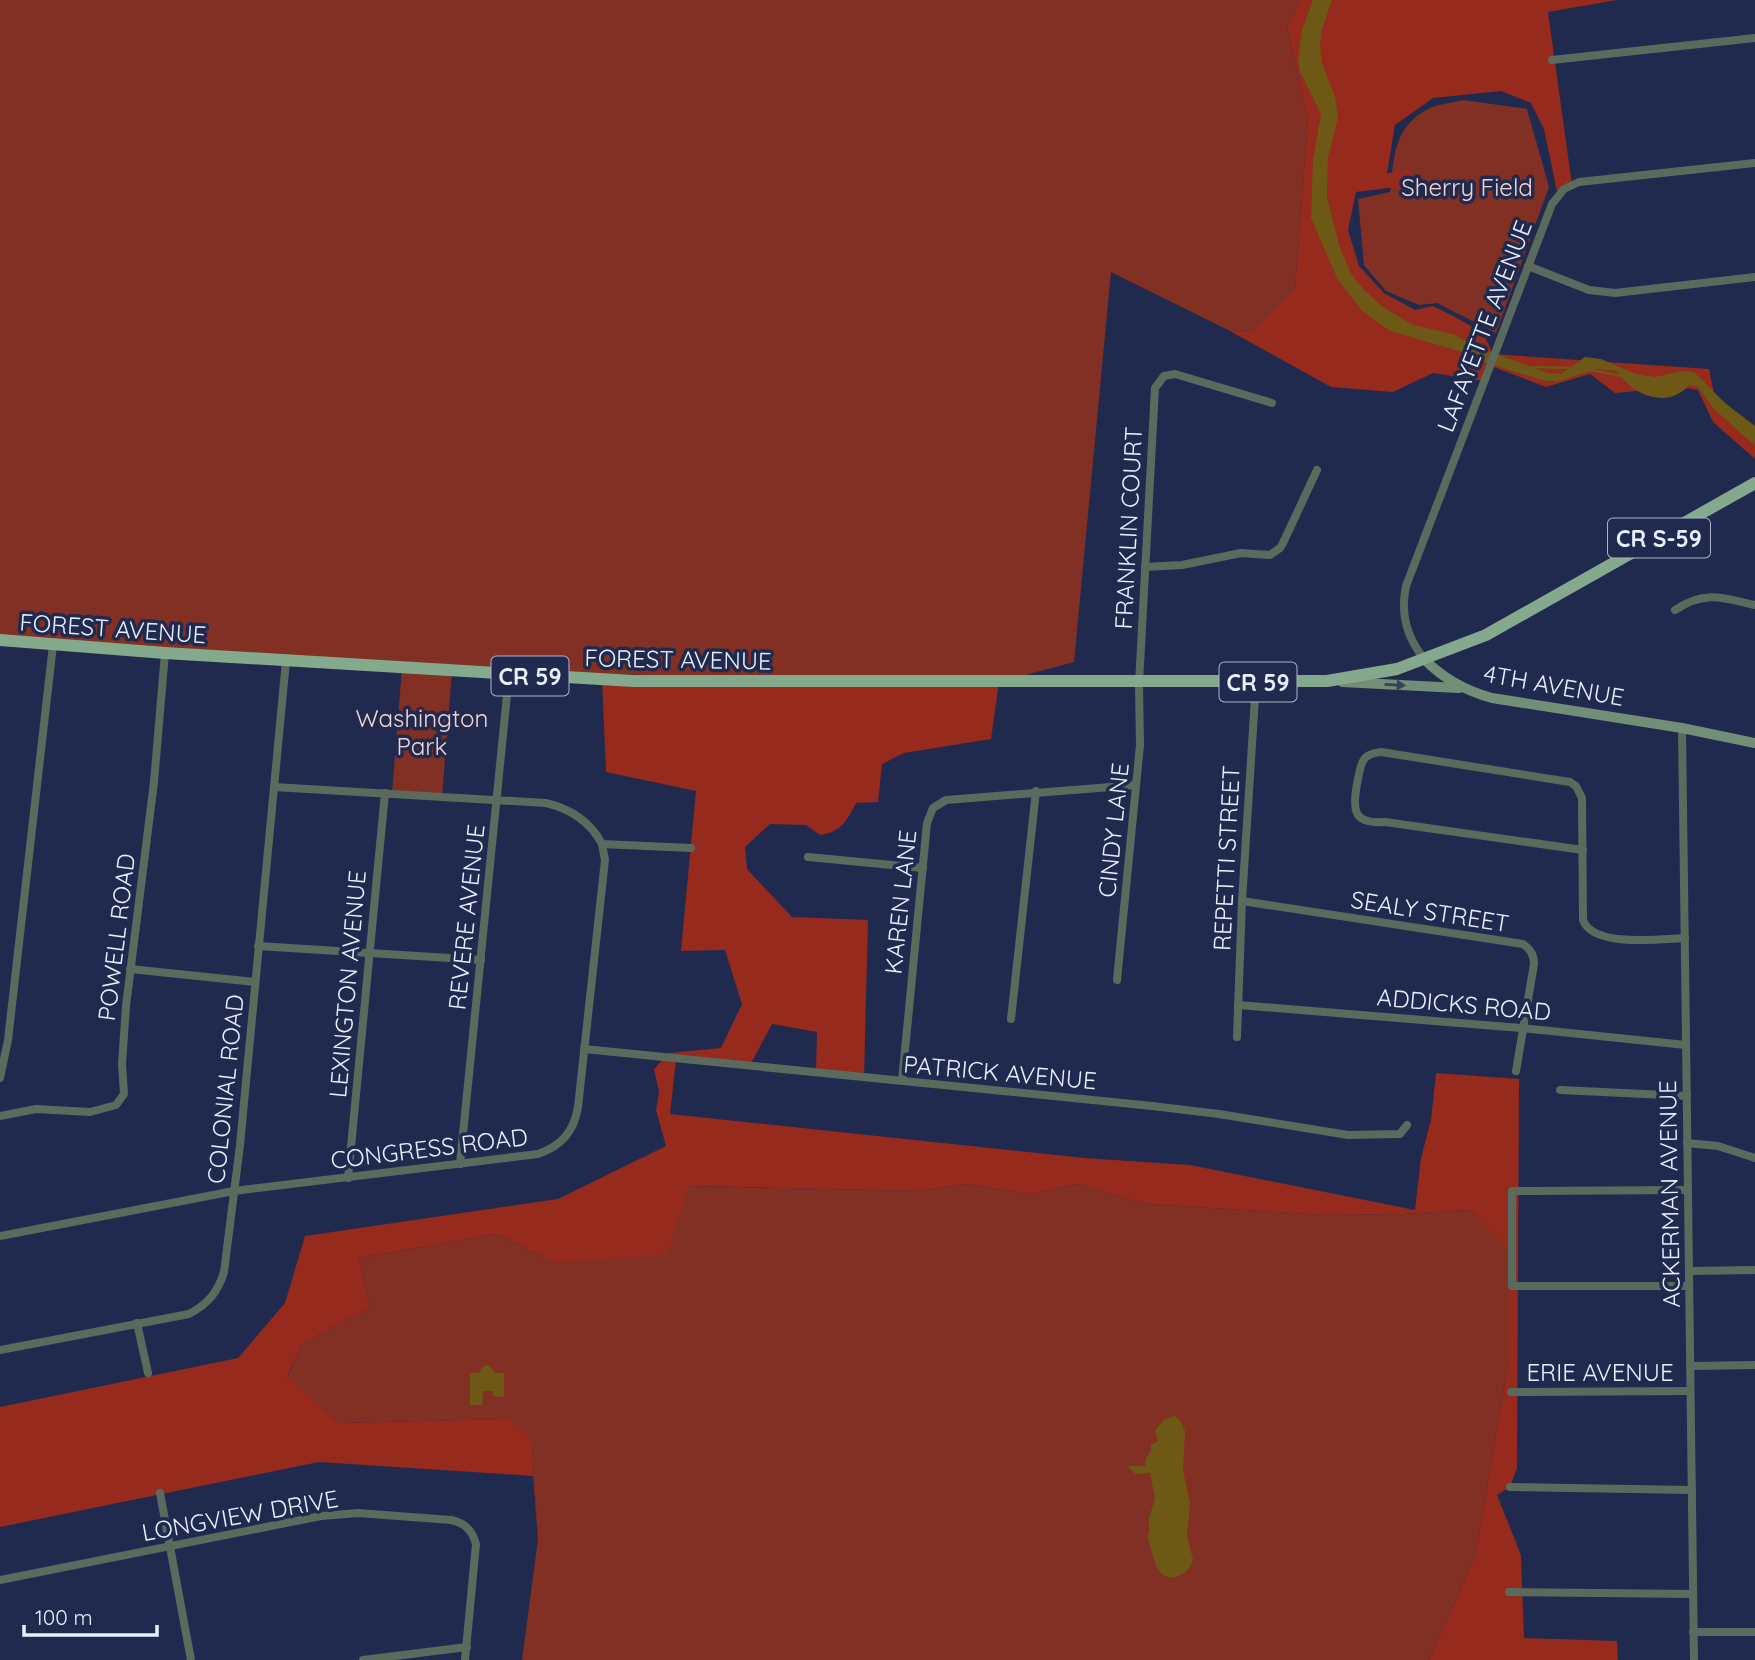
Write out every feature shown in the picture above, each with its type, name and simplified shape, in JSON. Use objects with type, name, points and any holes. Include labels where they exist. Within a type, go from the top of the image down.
[{"type":"main road","name":"CR S-59","points":[[1425,660],[1507,624],[1755,483]]},
{"type":"main road","name":"FOREST AVENUE","points":[[0,640],[286,661],[633,681],[1139,682]]},
{"type":"main road","name":"CR 59","points":[[1139,682],[1327,681],[1374,675],[1425,660]]},
{"type":"main road","name":"4TH AVENUE","points":[[1425,660],[1462,688],[1492,698],[1682,728],[1755,743]]},
{"type":"main road","points":[[1327,681],[1462,688]]},
{"type":"street","points":[[1552,60],[1755,38]]},
{"type":"street","name":"LAFAYETTE AVENUE","points":[[1425,660],[1411,641],[1406,628],[1403,613],[1406,586],[1557,196],[1579,182],[1755,163]]},
{"type":"street","points":[[1528,266],[1589,290],[1615,293],[1755,277]]},
{"type":"street","name":"FRANKLIN COURT","points":[[1139,682],[1155,388],[1161,378],[1175,374],[1272,403]]},
{"type":"street","points":[[1146,567],[1182,565],[1241,554],[1270,555],[1283,543],[1317,470]]},
{"type":"street","points":[[1675,610],[1686,602],[1708,596],[1755,606]]},
{"type":"street","points":[[0,1078],[8,1041],[53,645]]},
{"type":"street","name":"POWELL ROAD","points":[[0,1115],[36,1109],[90,1112],[110,1108],[120,1101],[125,1087],[122,1064],[130,969],[154,782],[165,653]]},
{"type":"street","name":"COLONIAL ROAD","points":[[0,1350],[189,1314],[199,1309],[215,1294],[224,1272],[234,1192],[286,661]]},
{"type":"street","name":"REVERE AVENUE","points":[[460,1164],[509,675]]},
{"type":"street","name":"CINDY LANE","points":[[1117,981],[1140,745],[1139,682]]},
{"type":"street","name":"REPETTI STREET","points":[[1237,1037],[1242,901],[1256,682]]},
{"type":"street","name":"ACKERMAN AVENUE","points":[[1682,728],[1694,1660]]},
{"type":"street","points":[[1583,850],[1368,822],[1358,816],[1354,804],[1364,759],[1381,752],[1570,782],[1580,792],[1582,799],[1583,850],[1583,920],[1589,930],[1594,934],[1630,940],[1685,937]]},
{"type":"street","name":"KAREN LANE","points":[[902,1082],[929,815],[939,803],[958,798],[1136,785]]},
{"type":"street","points":[[274,787],[559,806],[582,819],[601,844],[691,848]]},
{"type":"street","points":[[1011,1019],[1036,792]]},
{"type":"street","name":"LEXINGTON AVENUE","points":[[348,1178],[385,793]]},
{"type":"street","name":"CONGRESS ROAD","points":[[0,1236],[234,1192],[538,1154],[559,1144],[567,1136],[576,1118],[605,860],[601,844]]},
{"type":"street","points":[[808,857],[923,868]]},
{"type":"street","name":"SEALY STREET","points":[[1242,901],[1522,944],[1532,952],[1534,964],[1521,1028],[1516,1071]]},
{"type":"street","points":[[258,946],[481,960]]},
{"type":"street","points":[[130,969],[255,982]]},
{"type":"street","name":"ADDICKS ROAD","points":[[1238,1005],[1521,1028],[1686,1045]]},
{"type":"street","name":"PATRICK AVENUE","points":[[584,1049],[1165,1107],[1348,1135],[1400,1134],[1407,1125]]},
{"type":"street","points":[[1560,1090],[1687,1096]]},
{"type":"street","points":[[1687,1143],[1718,1146],[1755,1158]]},
{"type":"street","points":[[1688,1190],[1512,1191],[1512,1286],[1689,1286]]},
{"type":"street","points":[[1689,1271],[1755,1270]]},
{"type":"street","points":[[137,1324],[148,1373]]},
{"type":"street","points":[[1690,1366],[1755,1365]]},
{"type":"street","name":"ERIE AVENUE","points":[[1511,1392],[1690,1391]]},
{"type":"street","points":[[1510,1487],[1692,1490]]},
{"type":"street","points":[[160,1493],[191,1660]]},
{"type":"street","name":"LONGVIEW DRIVE","points":[[0,1580],[321,1516],[358,1513],[458,1521],[470,1529],[476,1544],[467,1647]]},
{"type":"street","points":[[1509,1592],[1693,1594]]},
{"type":"street","points":[[1693,1632],[1755,1632]]},
{"type":"street","points":[[363,1660],[467,1647],[465,1660]]},
{"type":"green space","name":"Washington Park","points":[[0,0],[1299,0],[1287,27],[1308,119],[1295,288],[1252,331],[1228,330],[1111,272],[1074,662],[999,682],[452,671],[442,797],[392,793],[402,668],[0,640]]},
{"type":"green space","name":"Sherry Field","points":[[1463,100],[1527,109],[1549,187],[1496,333],[1437,303],[1419,305],[1386,291],[1364,265],[1358,199],[1390,192],[1397,145],[1407,126],[1415,118],[1434,106]]},
{"type":"green space","points":[[966,1184],[1032,1194],[1077,1184],[1145,1204],[1323,1215],[1470,1210],[1509,1247],[1509,1358],[1475,1557],[1429,1660],[522,1660],[538,1539],[532,1446],[508,1419],[339,1423],[287,1378],[303,1343],[370,1308],[359,1258],[497,1234],[554,1263],[687,1186],[922,1191]]},
{"type":"shaded area","points":[[1299,0],[1617,0],[1548,12],[1572,185],[1558,196],[1544,129],[1531,103],[1501,91],[1433,98],[1395,125],[1387,173],[1411,170],[1412,185],[1356,192],[1348,230],[1359,266],[1384,293],[1415,310],[1433,306],[1455,317],[1483,333],[1493,354],[1709,369],[1715,398],[1755,429],[1755,459],[1713,422],[1698,390],[1678,387],[1615,393],[1590,374],[1546,387],[1491,366],[1483,381],[1433,373],[1393,392],[1331,387],[1228,330],[1252,331],[1295,288],[1308,119],[1287,27]]},
{"type":"shaded area","points":[[1313,0],[1332,0],[1322,29],[1320,46],[1322,63],[1335,97],[1338,118],[1328,157],[1327,197],[1340,248],[1351,274],[1363,289],[1383,307],[1413,325],[1453,334],[1477,347],[1548,373],[1561,374],[1585,357],[1601,359],[1636,374],[1655,377],[1682,371],[1694,372],[1725,403],[1755,426],[1755,446],[1713,408],[1698,387],[1689,385],[1680,393],[1661,398],[1641,393],[1617,371],[1596,369],[1559,381],[1545,381],[1477,360],[1459,351],[1390,331],[1362,311],[1338,280],[1311,218],[1313,160],[1321,114],[1300,72],[1298,59],[1302,30]]},
{"type":"shaded area","points":[[602,680],[999,682],[991,739],[904,753],[882,764],[878,802],[856,803],[846,820],[833,831],[820,835],[806,825],[770,824],[745,847],[747,869],[792,917],[868,920],[864,1078],[816,1073],[817,1032],[772,1024],[749,1067],[676,1059],[670,1114],[1084,1158],[1190,1165],[1415,1210],[1421,1158],[1431,1120],[1436,1073],[1519,1079],[1517,1468],[1510,1487],[1497,1495],[1521,1555],[1524,1638],[1617,1641],[1618,1660],[1429,1660],[1475,1557],[1509,1358],[1509,1248],[1470,1210],[1323,1215],[1145,1204],[1077,1184],[1032,1194],[966,1184],[922,1191],[688,1186],[668,1254],[554,1263],[497,1234],[359,1258],[370,1308],[303,1343],[287,1377],[339,1423],[508,1419],[525,1432],[532,1446],[538,1539],[533,1476],[319,1462],[0,1527],[0,1407],[238,1358],[285,1303],[305,1236],[558,1199],[666,1146],[656,1110],[659,1092],[654,1069],[669,1053],[721,1048],[742,1004],[725,950],[681,951],[696,791],[606,772]]},
{"type":"shaded area","points":[[487,1365],[495,1373],[504,1373],[504,1397],[493,1396],[493,1391],[483,1391],[482,1405],[470,1405],[470,1373],[479,1373],[482,1367]]},
{"type":"shaded area","points":[[1174,1416],[1179,1419],[1185,1431],[1183,1471],[1190,1503],[1187,1535],[1193,1560],[1185,1572],[1170,1577],[1159,1571],[1147,1536],[1155,1499],[1150,1473],[1136,1474],[1127,1466],[1145,1466],[1151,1445],[1158,1441],[1155,1430],[1165,1419]]},
{"type":"waterway","points":[[1532,367],[1570,368]]},
{"type":"waterway","points":[[1591,370],[1622,376]]}]
